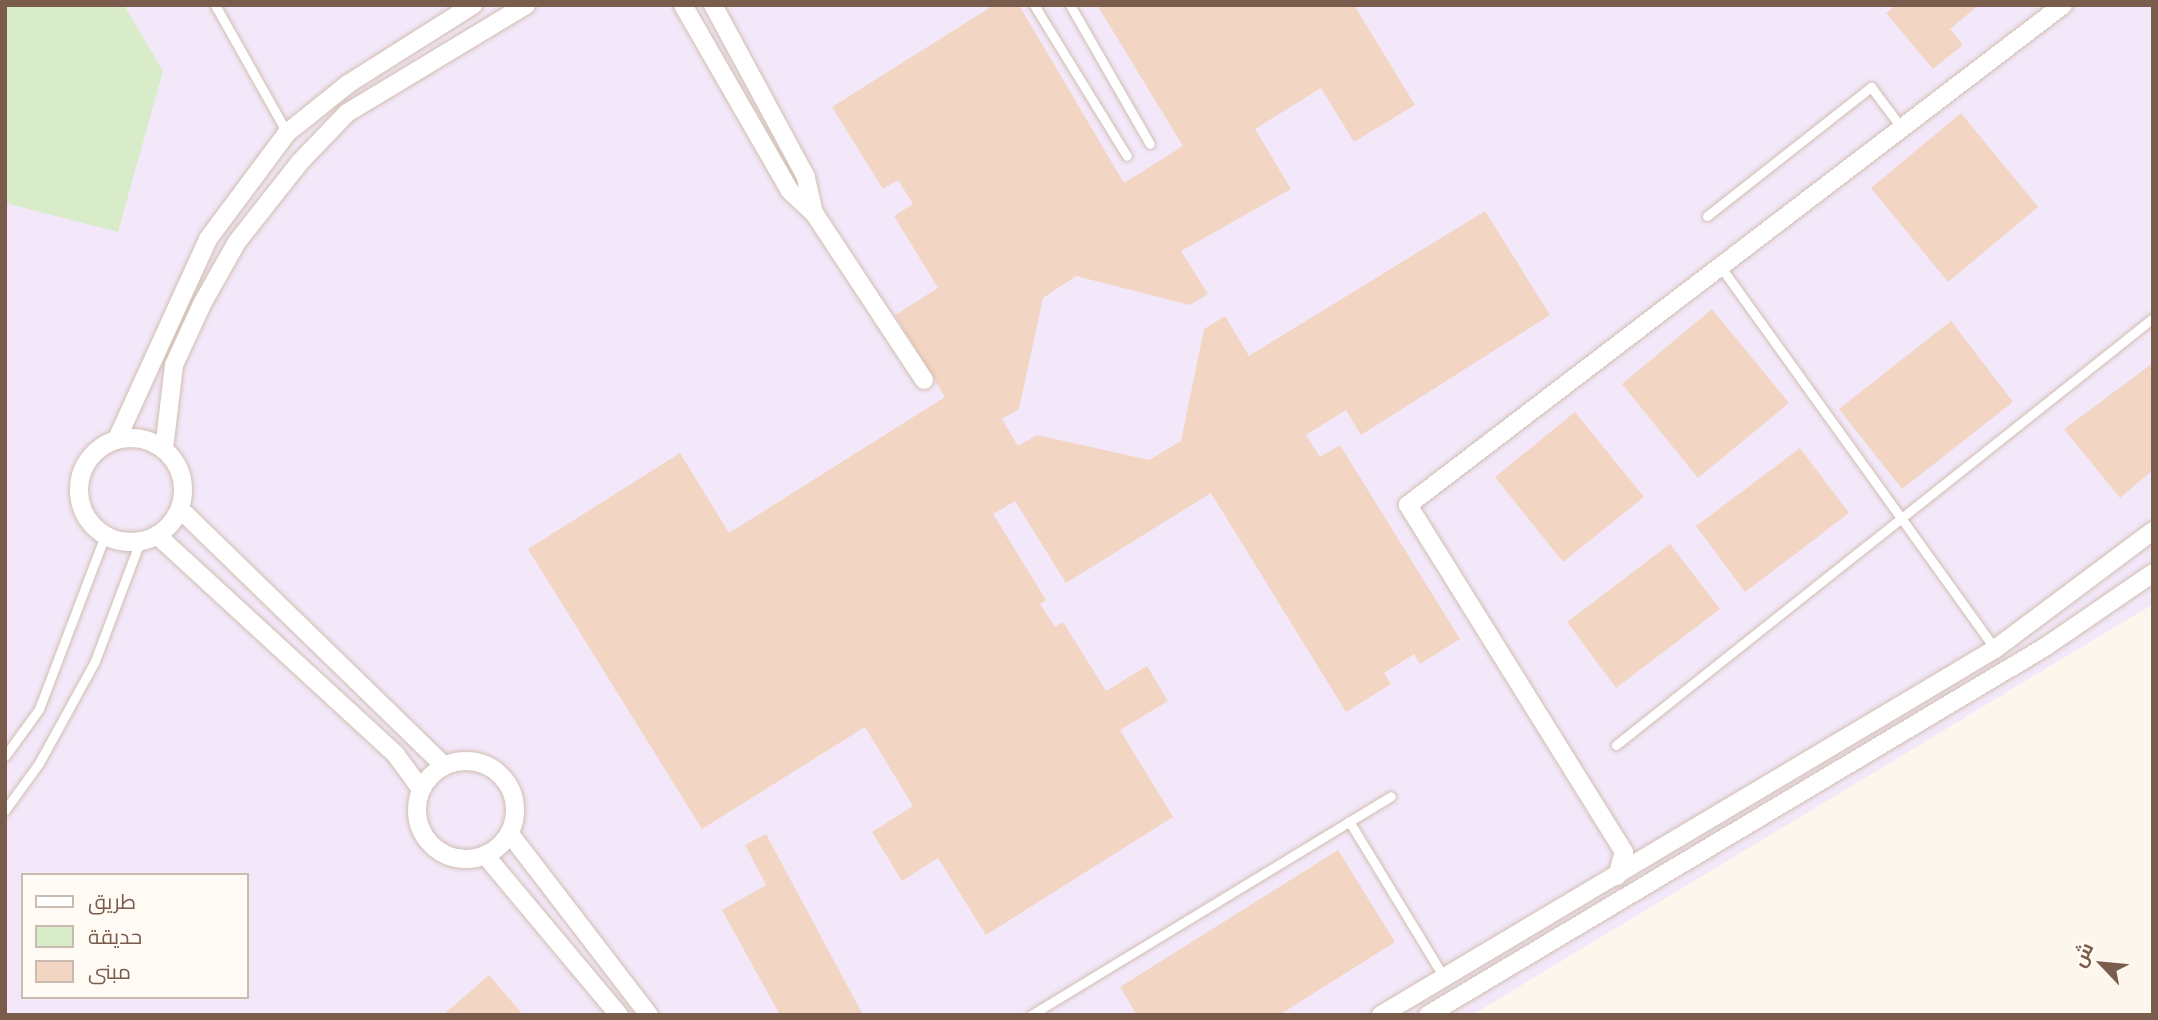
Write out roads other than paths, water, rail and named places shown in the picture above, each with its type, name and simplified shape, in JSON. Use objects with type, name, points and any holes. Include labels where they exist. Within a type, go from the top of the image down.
[{"type":"street","points":[[421,789],[396,755],[149,538],[105,535],[91,524],[79,490],[90,458],[117,439],[208,240],[287,133],[348,84],[473,5]]},
{"type":"street","points":[[164,449],[174,365],[202,304],[237,242],[293,171],[347,113],[526,5]]},
{"type":"street","points":[[683,5],[790,191],[814,213],[924,380]]},
{"type":"street","points":[[713,5],[806,177],[814,213]]},
{"type":"street","points":[[1617,876],[1625,852],[1408,505],[2063,5]]},
{"type":"street","points":[[117,439],[142,439],[164,449],[182,476],[180,509],[149,538]]},
{"type":"street","points":[[180,509],[444,766]]},
{"type":"street","points":[[1381,1015],[1617,876],[1739,797],[1995,649],[2153,531]]},
{"type":"street","points":[[1428,1015],[2045,647],[2153,573]]},
{"type":"street","points":[[474,762],[501,776],[514,804],[510,834],[485,855],[461,859],[436,850],[418,822],[421,789],[444,766],[474,762]]},
{"type":"street","points":[[510,834],[649,1015]]},
{"type":"street","points":[[485,855],[619,1015]]},
{"type":"lane","points":[[215,5],[287,133]]},
{"type":"lane","points":[[1034,5],[1127,156]]},
{"type":"lane","points":[[1070,5],[1150,144]]},
{"type":"lane","points":[[1707,216],[1871,87],[1901,127]]},
{"type":"lane","points":[[1720,266],[1995,649]]},
{"type":"lane","points":[[1616,745],[1900,516],[2153,318]]},
{"type":"lane","points":[[5,756],[38,709],[105,535]]},
{"type":"lane","points":[[5,810],[39,763],[95,661],[149,538]]},
{"type":"lane","points":[[1031,1015],[1391,796]]},
{"type":"lane","points":[[1349,821],[1444,977]]}]
